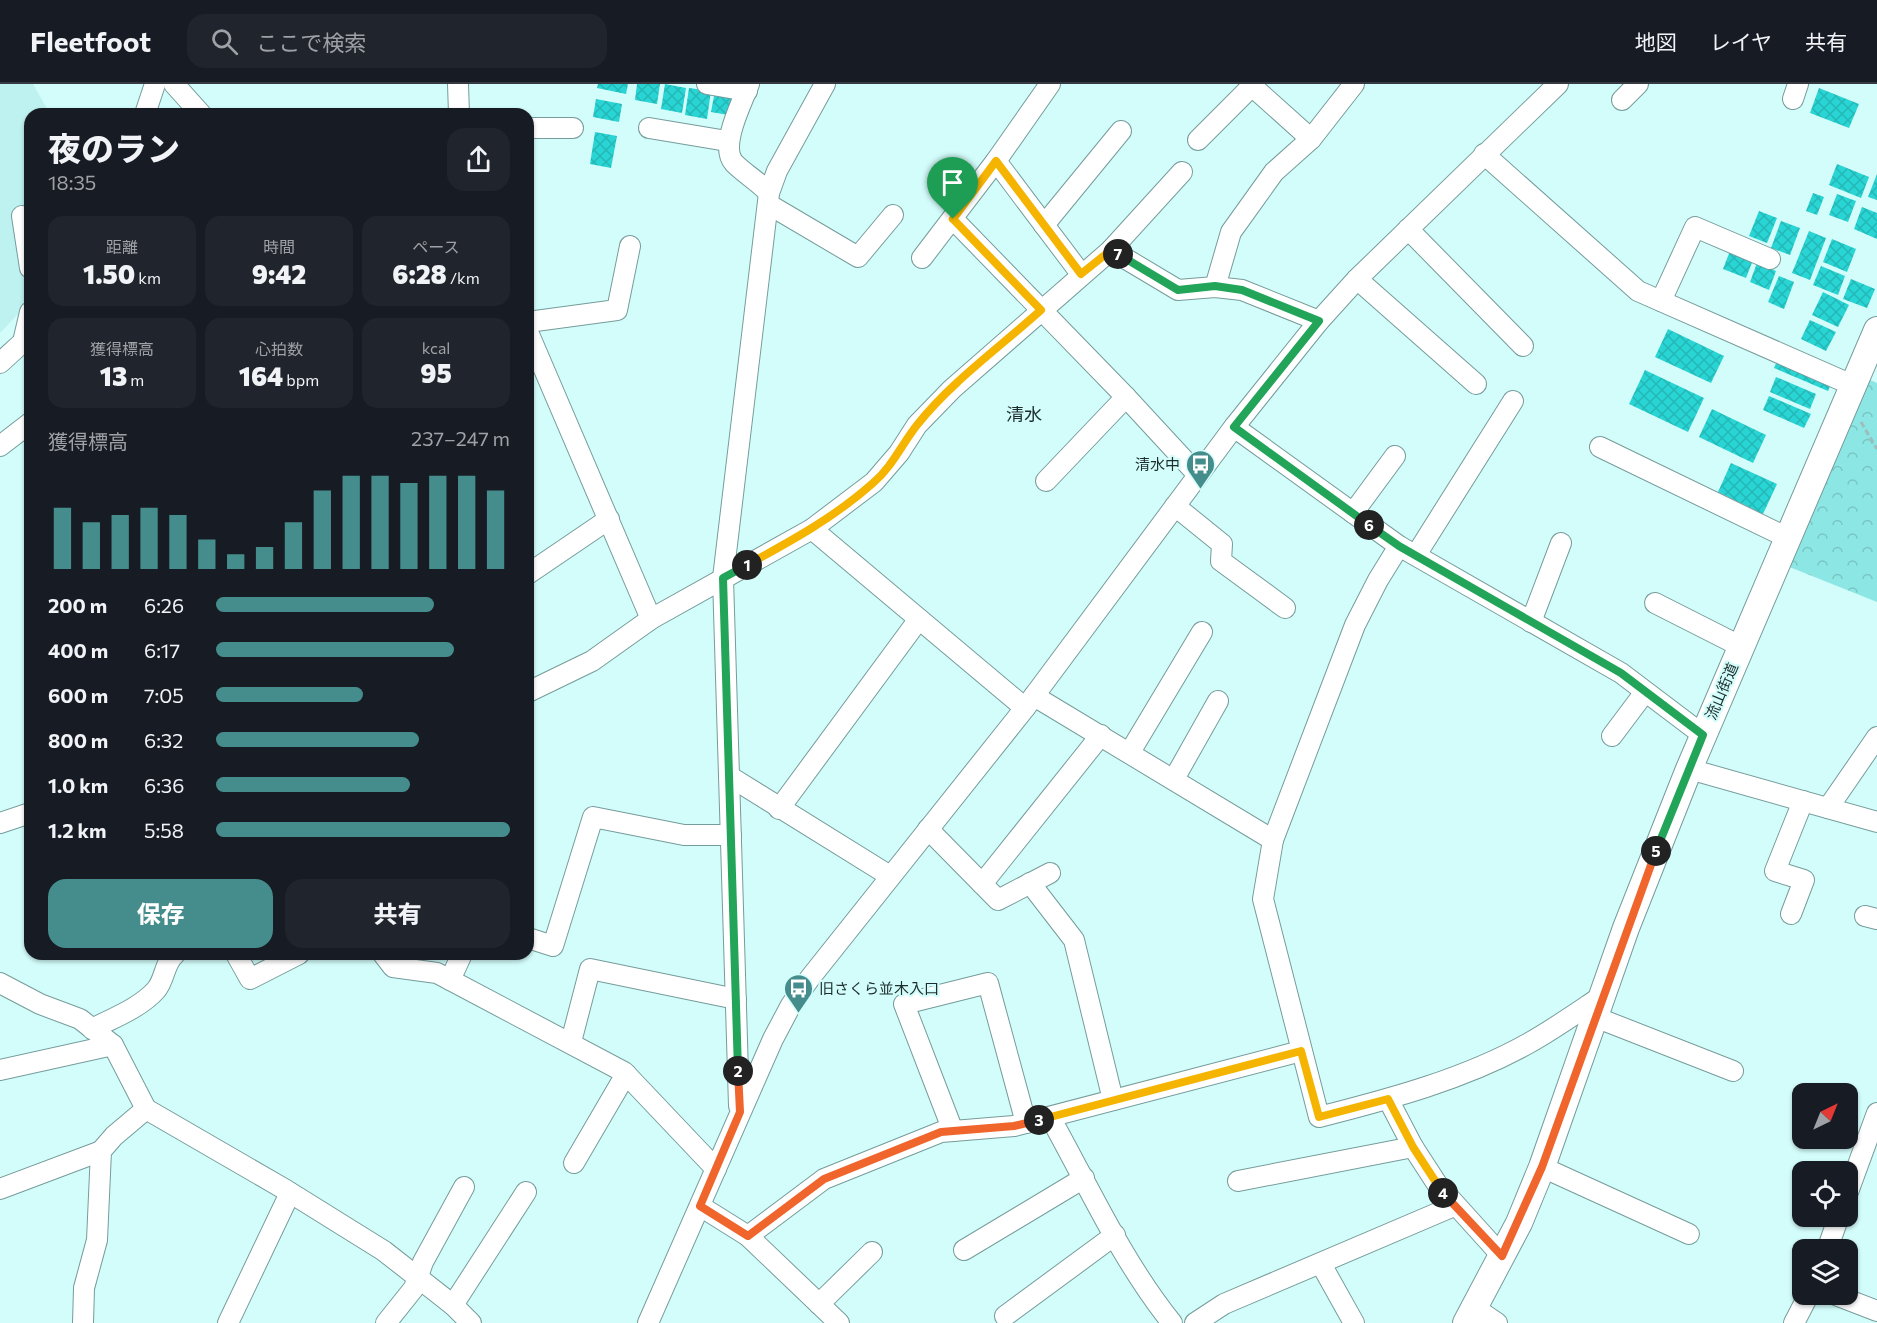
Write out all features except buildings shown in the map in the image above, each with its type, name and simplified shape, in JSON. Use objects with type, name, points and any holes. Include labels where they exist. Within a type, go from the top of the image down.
[{"type":"main road","name":"流山街道","points":[[1471,1316],[1502,1256],[1542,1167],[1599,1006],[1689,768],[1786,537],[1877,330]]},
{"type":"street","points":[[147,108],[155,84]]},
{"type":"street","points":[[174,84],[196,108]]},
{"type":"street","points":[[458,84],[459,108]]},
{"type":"street","points":[[707,84],[748,87],[727,141],[733,161],[756,179],[769,199],[858,257],[893,215]]},
{"type":"street","points":[[740,1112],[723,578],[769,199],[777,171],[825,84]]},
{"type":"street","points":[[922,258],[996,161],[1050,84]]},
{"type":"street","points":[[1215,286],[1231,232],[1274,172],[1311,139],[1354,84]]},
{"type":"street","points":[[648,1323],[740,1112],[791,1005],[890,876],[1029,702],[1234,427],[1319,321],[1357,279],[1558,84]]},
{"type":"street","points":[[1622,100],[1638,84]]},
{"type":"street","points":[[1198,140],[1253,85],[1311,139]]},
{"type":"street","points":[[534,128],[573,128]]},
{"type":"street","points":[[649,128],[727,141]]},
{"type":"street","points":[[1044,225],[1122,131]]},
{"type":"street","points":[[1484,154],[1638,291],[1852,385]]},
{"type":"street","points":[[996,161],[1081,274]]},
{"type":"street","points":[[534,689],[592,661],[651,619],[812,529],[874,482],[899,453],[917,425],[952,389],[1111,250],[1182,172]]},
{"type":"street","points":[[22,216],[24,229]]},
{"type":"street","points":[[953,219],[1126,397],[1198,475]]},
{"type":"street","points":[[1661,301],[1695,227],[1770,259]]},
{"type":"street","points":[[1408,229],[1523,346]]},
{"type":"street","points":[[534,321],[617,310],[630,246]]},
{"type":"street","points":[[1111,250],[1178,290],[1215,286],[1242,290],[1319,321]]},
{"type":"street","points":[[1357,279],[1476,384]]},
{"type":"street","points":[[0,363],[23,342],[24,338]]},
{"type":"street","points":[[534,346],[651,619]]},
{"type":"street","points":[[1046,481],[1126,397]]},
{"type":"street","points":[[1513,400],[1407,551],[1378,580],[1355,625],[1273,840],[1263,899],[1319,1117],[1388,1099],[1488,1062],[1599,1006],[1733,1071]]},
{"type":"street","points":[[1234,427],[1407,551],[1621,673],[1703,735]]},
{"type":"street","points":[[0,446],[24,428]]},
{"type":"street","points":[[1600,447],[1786,537]]},
{"type":"street","points":[[1353,513],[1395,456]]},
{"type":"street","points":[[1175,506],[1222,544],[1221,561],[1285,608]]},
{"type":"street","points":[[534,570],[609,519]]},
{"type":"street","points":[[812,529],[920,619],[1029,702],[1101,735],[1273,840]]},
{"type":"street","points":[[1531,622],[1561,543]]},
{"type":"street","points":[[1654,603],[1740,646]]},
{"type":"street","points":[[779,809],[920,619]]},
{"type":"street","points":[[1130,752],[1202,632]]},
{"type":"street","points":[[1612,736],[1645,692]]},
{"type":"street","points":[[1174,779],[1218,701]]},
{"type":"street","points":[[982,884],[1101,735]]},
{"type":"street","points":[[1828,808],[1877,737]]},
{"type":"street","points":[[1689,768],[1877,822]]},
{"type":"street","points":[[729,776],[890,876]]},
{"type":"street","points":[[1791,914],[1804,880],[1775,871],[1803,801]]},
{"type":"street","points":[[0,823],[24,815]]},
{"type":"street","points":[[534,940],[553,946],[592,817],[684,836],[731,835]]},
{"type":"street","points":[[928,829],[998,900],[1050,873]]},
{"type":"street","points":[[1030,883],[1074,940],[1113,1100]]},
{"type":"street","points":[[92,1029],[140,1004],[157,989],[168,960]]},
{"type":"street","points":[[239,960],[250,979],[287,960]]},
{"type":"street","points":[[388,960],[393,967],[437,973],[571,1042],[626,1074],[716,1168]]},
{"type":"street","points":[[450,980],[459,960]]},
{"type":"street","points":[[571,1042],[590,969],[736,999]]},
{"type":"street","points":[[0,983],[40,1004],[80,1019],[113,1045],[146,1109],[384,1251],[418,1276],[471,1323]]},
{"type":"street","points":[[953,1131],[904,1004],[988,983],[1026,1123]]},
{"type":"street","points":[[0,1070],[113,1045]]},
{"type":"street","points":[[748,1236],[824,1179],[941,1132],[1026,1123],[1301,1051]]},
{"type":"street","points":[[574,1163],[626,1074]]},
{"type":"street","points":[[1388,1099],[1413,1147],[1454,1206],[1502,1256]]},
{"type":"street","points":[[0,1189],[101,1151],[114,1136],[146,1109]]},
{"type":"street","points":[[1858,1165],[1877,1113]]},
{"type":"street","points":[[1050,1117],[1115,1235],[1124,1258],[1172,1323]]},
{"type":"street","points":[[1238,1181],[1413,1147]]},
{"type":"street","points":[[81,1322],[84,1288],[97,1240],[101,1151]]},
{"type":"street","points":[[1542,1167],[1689,1234]]},
{"type":"street","points":[[964,1250],[1084,1178]]},
{"type":"street","points":[[386,1323],[414,1288],[464,1187]]},
{"type":"street","points":[[453,1305],[526,1192]]},
{"type":"street","points":[[228,1323],[290,1193]]},
{"type":"street","points":[[700,1206],[748,1236],[838,1323]]},
{"type":"street","points":[[1195,1323],[1224,1304],[1454,1206]]},
{"type":"street","points":[[1005,1316],[1115,1235]]},
{"type":"street","points":[[819,1304],[872,1252]]},
{"type":"street","points":[[1321,1264],[1354,1323]]},
{"type":"street","points":[[1858,1304],[1877,1311]]},
{"type":"street","points":[[1794,1323],[1803,1305]]},
{"type":"street","points":[[1471,1316],[1497,1323]]},
{"type":"shaded area","points":[[0,84],[33,84],[47,108],[24,108],[24,301],[22,310],[0,333]]},
{"type":"green space","points":[[1868,379],[1877,383],[1877,602],[1787,566]]},
{"type":"place","name":"清水中","points":[[1201,490]]},
{"type":"place","name":"旧さくら並木入口","points":[[798,1014]]},
{"type":"district","name":"清水","points":[[1024,414]]},
{"type":"route","points":[[996,161],[1081,274],[1111,250],[1178,290],[1215,286],[1242,290],[1319,321],[1234,427],[1399,546],[1621,673],[1703,735],[1626,928],[1542,1167],[1519,1223],[1502,1256],[1446,1197],[1413,1147],[1388,1099],[1319,1117],[1301,1051],[1014,1126],[941,1132],[824,1179],[748,1236],[700,1206],[740,1112],[723,578],[812,529],[874,482],[899,453],[917,425],[952,389],[1041,310],[953,219],[996,161]]}]
